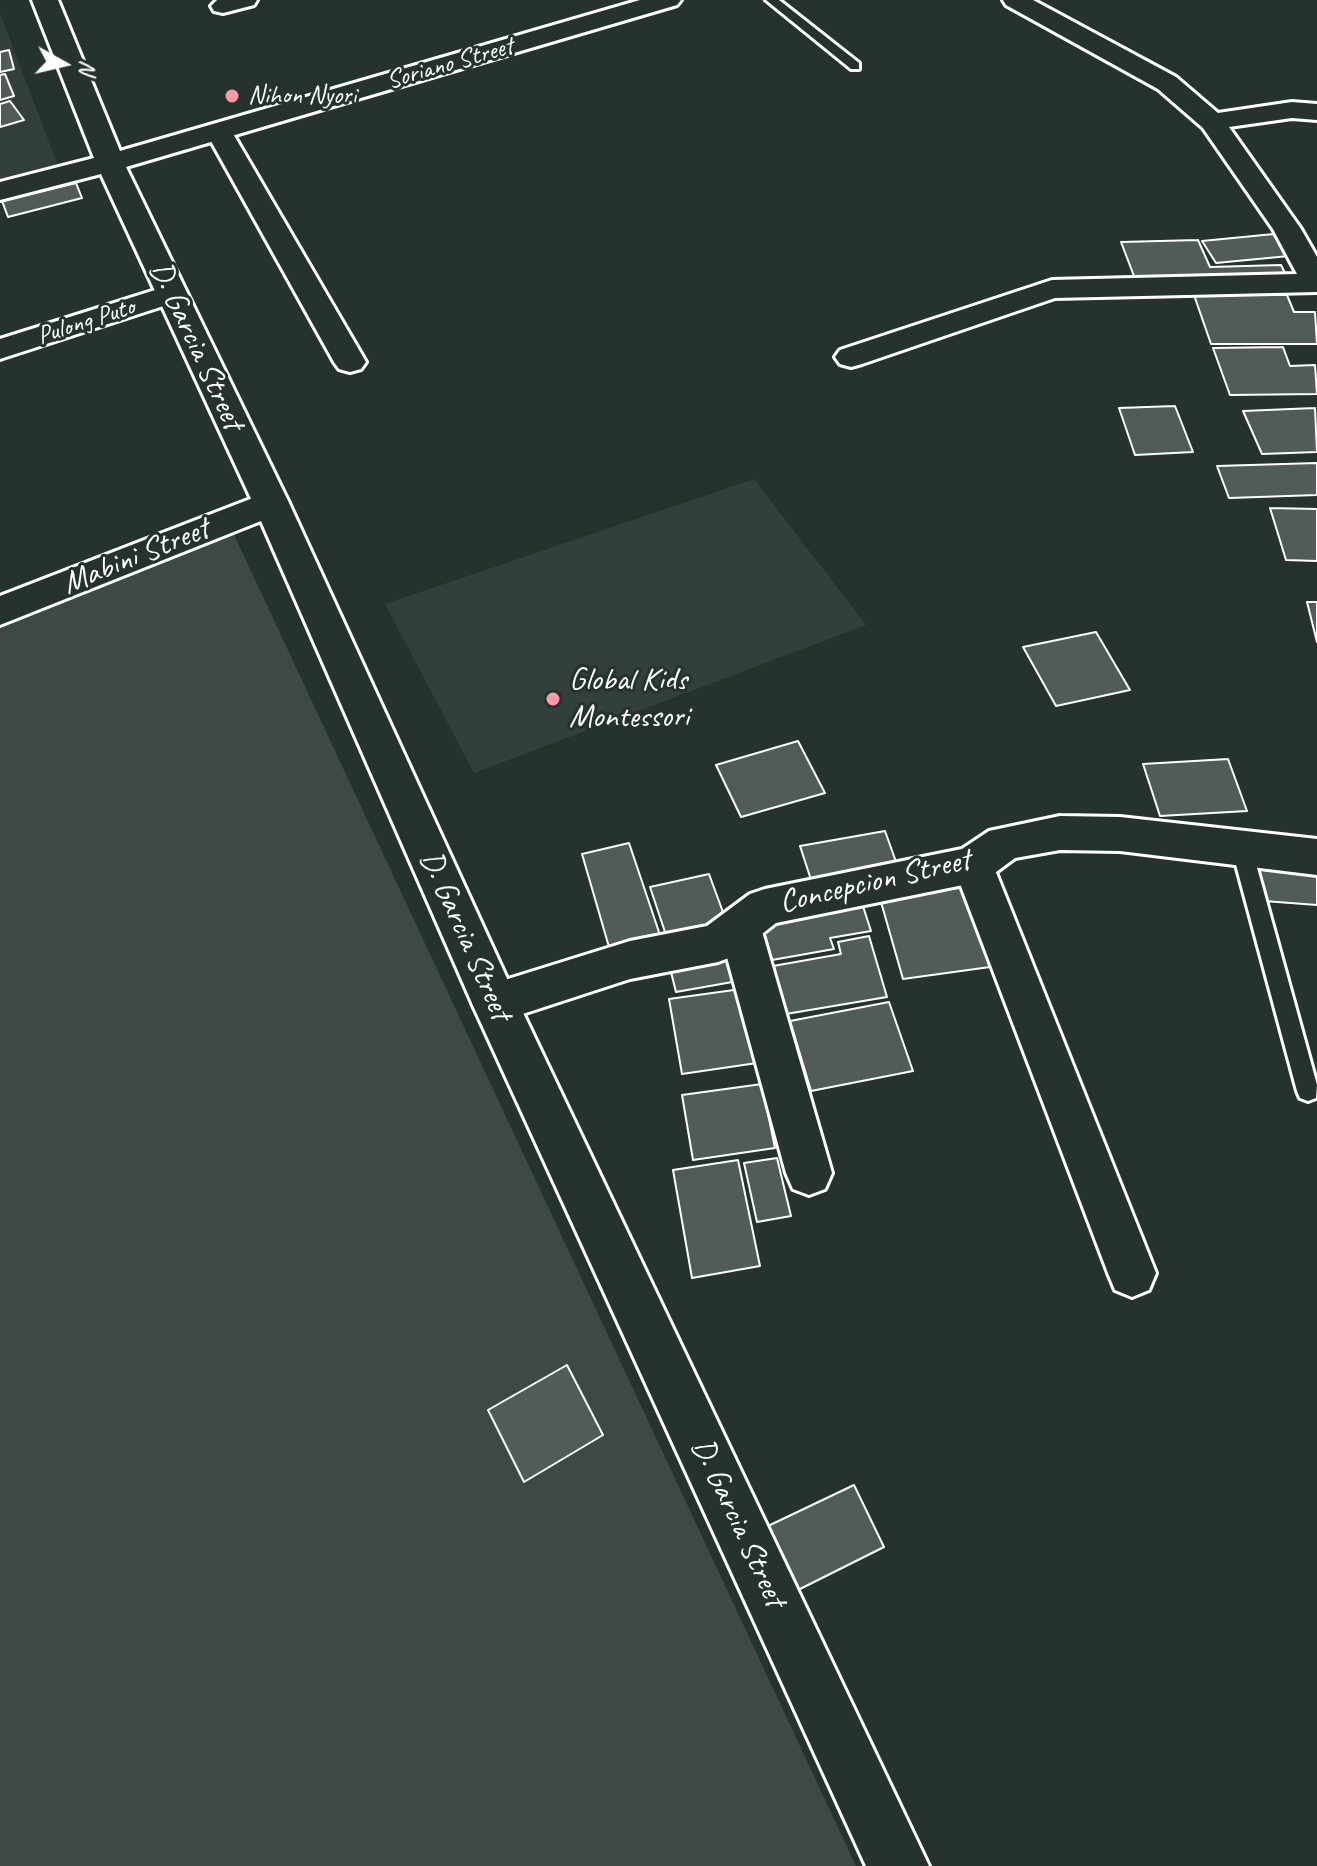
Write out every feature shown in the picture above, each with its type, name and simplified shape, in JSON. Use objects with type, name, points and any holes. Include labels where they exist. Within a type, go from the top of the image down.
[{"type":"street","name":"D. Garcia Street","points":[[45,0],[110,163],[271,503],[495,1003],[898,1866]]},
{"type":"street","name":"Soriano Street","points":[[0,191],[219,132],[668,0]]},
{"type":"street","points":[[851,357],[1052,289],[1317,283],[1287,229],[1212,122],[1167,83],[1015,0]]},
{"type":"street","points":[[1212,122],[1305,111],[1317,97]]},
{"type":"street","points":[[219,132],[350,362]]},
{"type":"street","name":"Pulong Puto","points":[[0,349],[171,294]]},
{"type":"street","name":"Mabini Street","points":[[0,611],[271,503]]},
{"type":"street","name":"Concepcion Street","points":[[495,1003],[630,960],[718,943],[765,907],[973,865],[1004,843],[1060,833],[1120,834],[1317,857]]},
{"type":"street","points":[[973,865],[1132,1273]]},
{"type":"street","points":[[740,928],[809,1173]]},
{"type":"lane","points":[[772,0],[855,66]]},
{"type":"lane","points":[[1241,846],[1308,1091]]},
{"type":"shaded area","points":[[0,13],[58,166],[0,180]]},
{"type":"shaded area","name":"Global Kids Montessori","points":[[754,479],[866,625],[474,773],[385,604]]},
{"type":"shaded area","points":[[229,524],[856,1866],[0,1866],[0,625]]},
{"type":"building","points":[[9,50],[14,69],[0,72],[0,52]]},
{"type":"building","points":[[5,74],[14,96],[0,100],[0,75]]},
{"type":"building","points":[[10,101],[24,120],[0,127],[0,104]]},
{"type":"building","points":[[76,183],[82,198],[8,217],[2,201]]},
{"type":"building","points":[[1274,234],[1289,256],[1216,263],[1202,241]]},
{"type":"building","points":[[1198,240],[1210,267],[1281,265],[1288,279],[1137,284],[1121,242]]},
{"type":"building","points":[[1194,295],[1287,295],[1294,312],[1315,312],[1317,344],[1211,344]]},
{"type":"building","points":[[1283,347],[1290,366],[1315,365],[1317,394],[1230,395],[1213,348]]},
{"type":"building","points":[[1175,406],[1193,452],[1135,455],[1119,408]]},
{"type":"building","points":[[1315,408],[1317,452],[1262,454],[1243,411]]},
{"type":"building","points":[[1317,463],[1317,495],[1229,498],[1217,466]]},
{"type":"building","points":[[1270,508],[1317,509],[1317,561],[1286,560]]},
{"type":"building","points":[[1307,602],[1317,602],[1317,642]]},
{"type":"building","points":[[1096,632],[1130,690],[1056,706],[1023,647]]},
{"type":"building","points":[[798,741],[825,793],[741,817],[716,765]]},
{"type":"building","points":[[1228,759],[1247,811],[1160,816],[1143,764]]},
{"type":"building","points":[[885,831],[900,873],[814,889],[800,846]]},
{"type":"building","points":[[629,843],[660,935],[609,947],[582,854]]},
{"type":"building","points":[[1257,859],[1317,867],[1317,905],[1264,901]]},
{"type":"building","points":[[709,874],[727,923],[667,938],[650,887]]},
{"type":"building","points":[[963,885],[990,967],[903,979],[879,895]]},
{"type":"building","points":[[861,900],[871,931],[830,938],[834,949],[772,960],[760,917]]},
{"type":"building","points":[[869,936],[887,997],[786,1014],[773,966],[841,954],[838,942]]},
{"type":"building","points":[[731,953],[738,981],[676,992],[669,964]]},
{"type":"building","points":[[741,989],[757,1063],[682,1074],[669,999]]},
{"type":"building","points":[[889,1002],[913,1071],[811,1091],[790,1021]]},
{"type":"building","points":[[762,1084],[775,1148],[693,1160],[682,1095]]},
{"type":"building","points":[[777,1158],[791,1216],[757,1222],[744,1163]]},
{"type":"building","points":[[738,1160],[760,1266],[692,1278],[673,1170]]},
{"type":"building","points":[[567,1365],[603,1435],[524,1482],[488,1410]]},
{"type":"building","points":[[854,1485],[884,1547],[796,1591],[768,1526]]},
{"type":"place","name":"Nihon Nyori","points":[[232,96]]},
{"type":"place","name":"Global Kids Montessori","points":[[553,699]]}]
